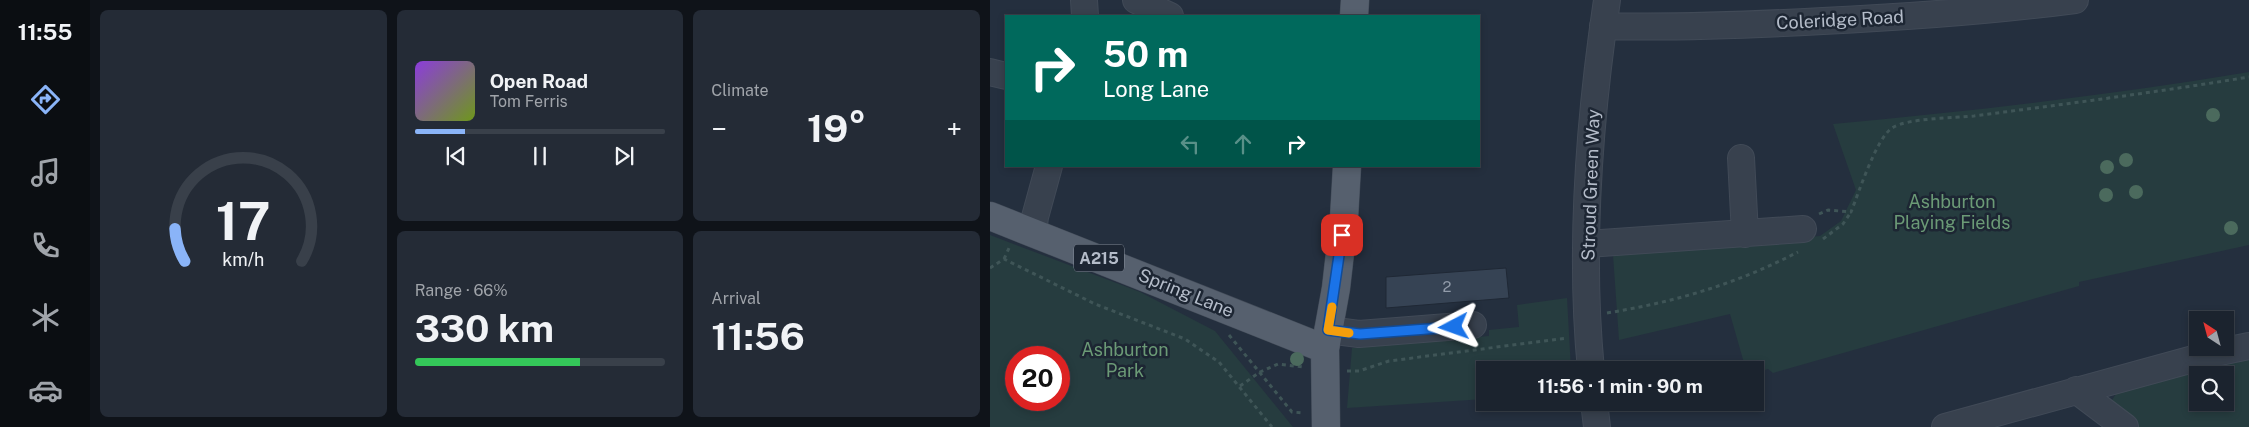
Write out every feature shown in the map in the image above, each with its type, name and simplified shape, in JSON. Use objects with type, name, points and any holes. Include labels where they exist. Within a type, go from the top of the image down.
[{"type":"main road","points":[[1354,15],[1355,0]]},
{"type":"main road","points":[[1326,420],[1320,349],[1336,288],[1344,218],[1347,167]]},
{"type":"main road","name":"Spring Lane","points":[[990,216],[1320,349]]},
{"type":"street","points":[[1084,0],[1085,15]]},
{"type":"street","points":[[1136,0],[1168,15]]},
{"type":"street","name":"Stroud Green Way","points":[[1590,361],[1587,244],[1590,156],[1597,73],[1607,0]]},
{"type":"street","name":"Coleridge Road","points":[[1603,26],[1676,28],[1844,20],[1970,13],[2075,0]]},
{"type":"street","points":[[990,72],[1005,76]]},
{"type":"street","points":[[1741,158],[1745,234]]},
{"type":"street","points":[[1033,233],[1035,216],[1049,167]]},
{"type":"street","points":[[1587,244],[1745,234],[1810,239]]},
{"type":"street","points":[[1320,349],[1360,334],[1473,325]]},
{"type":"street","points":[[1945,427],[2076,390],[2215,353],[2249,346]]},
{"type":"street","points":[[2076,390],[2125,427]]},
{"type":"street","points":[[1595,411],[1597,427]]},
{"type":"path","points":[[1343,371],[1359,371],[1389,360],[1588,326],[1689,297],[1744,278],[1810,239],[1843,224],[1851,212],[1880,142],[1890,129],[1901,123],[2154,93],[2249,76]]},
{"type":"path","points":[[1810,239],[1807,220],[1828,210],[1851,212]]},
{"type":"path","points":[[990,268],[1004,259],[1095,304],[1186,338],[1220,362],[1272,427]]},
{"type":"path","points":[[1228,334],[1292,412],[1326,420]]},
{"type":"path","points":[[1240,386],[1260,372],[1320,349]]},
{"type":"green space","name":"Ashburton Playing Fields","points":[[2249,72],[2249,245],[2079,282],[2079,286],[1773,373],[1768,369],[1764,370],[1764,361],[1743,361],[1730,314],[1619,340],[1613,255],[1820,236],[1841,221],[1856,190],[1833,124],[2041,102]]},
{"type":"green space","name":"Ashburton Park","points":[[990,235],[1140,292],[1215,331],[1293,427],[990,427]]},
{"type":"green space","points":[[1567,298],[1570,361],[1476,361],[1476,400],[1347,408],[1352,348],[1489,336],[1489,330],[1519,327],[1517,305]]},
{"type":"green space","points":[[2249,354],[2249,427],[2139,427],[2118,413],[2112,400],[2120,388],[2189,370],[2189,411],[2234,411],[2234,366],[2203,366]]},
{"type":"building","points":[[1506,268],[1509,298],[1386,308],[1386,277]]},
{"type":"slow traffic","points":[[1332,307],[1328,330],[1349,333]]},
{"type":"route","points":[[1342,235],[1336,288],[1328,330],[1360,334],[1454,327]]}]
